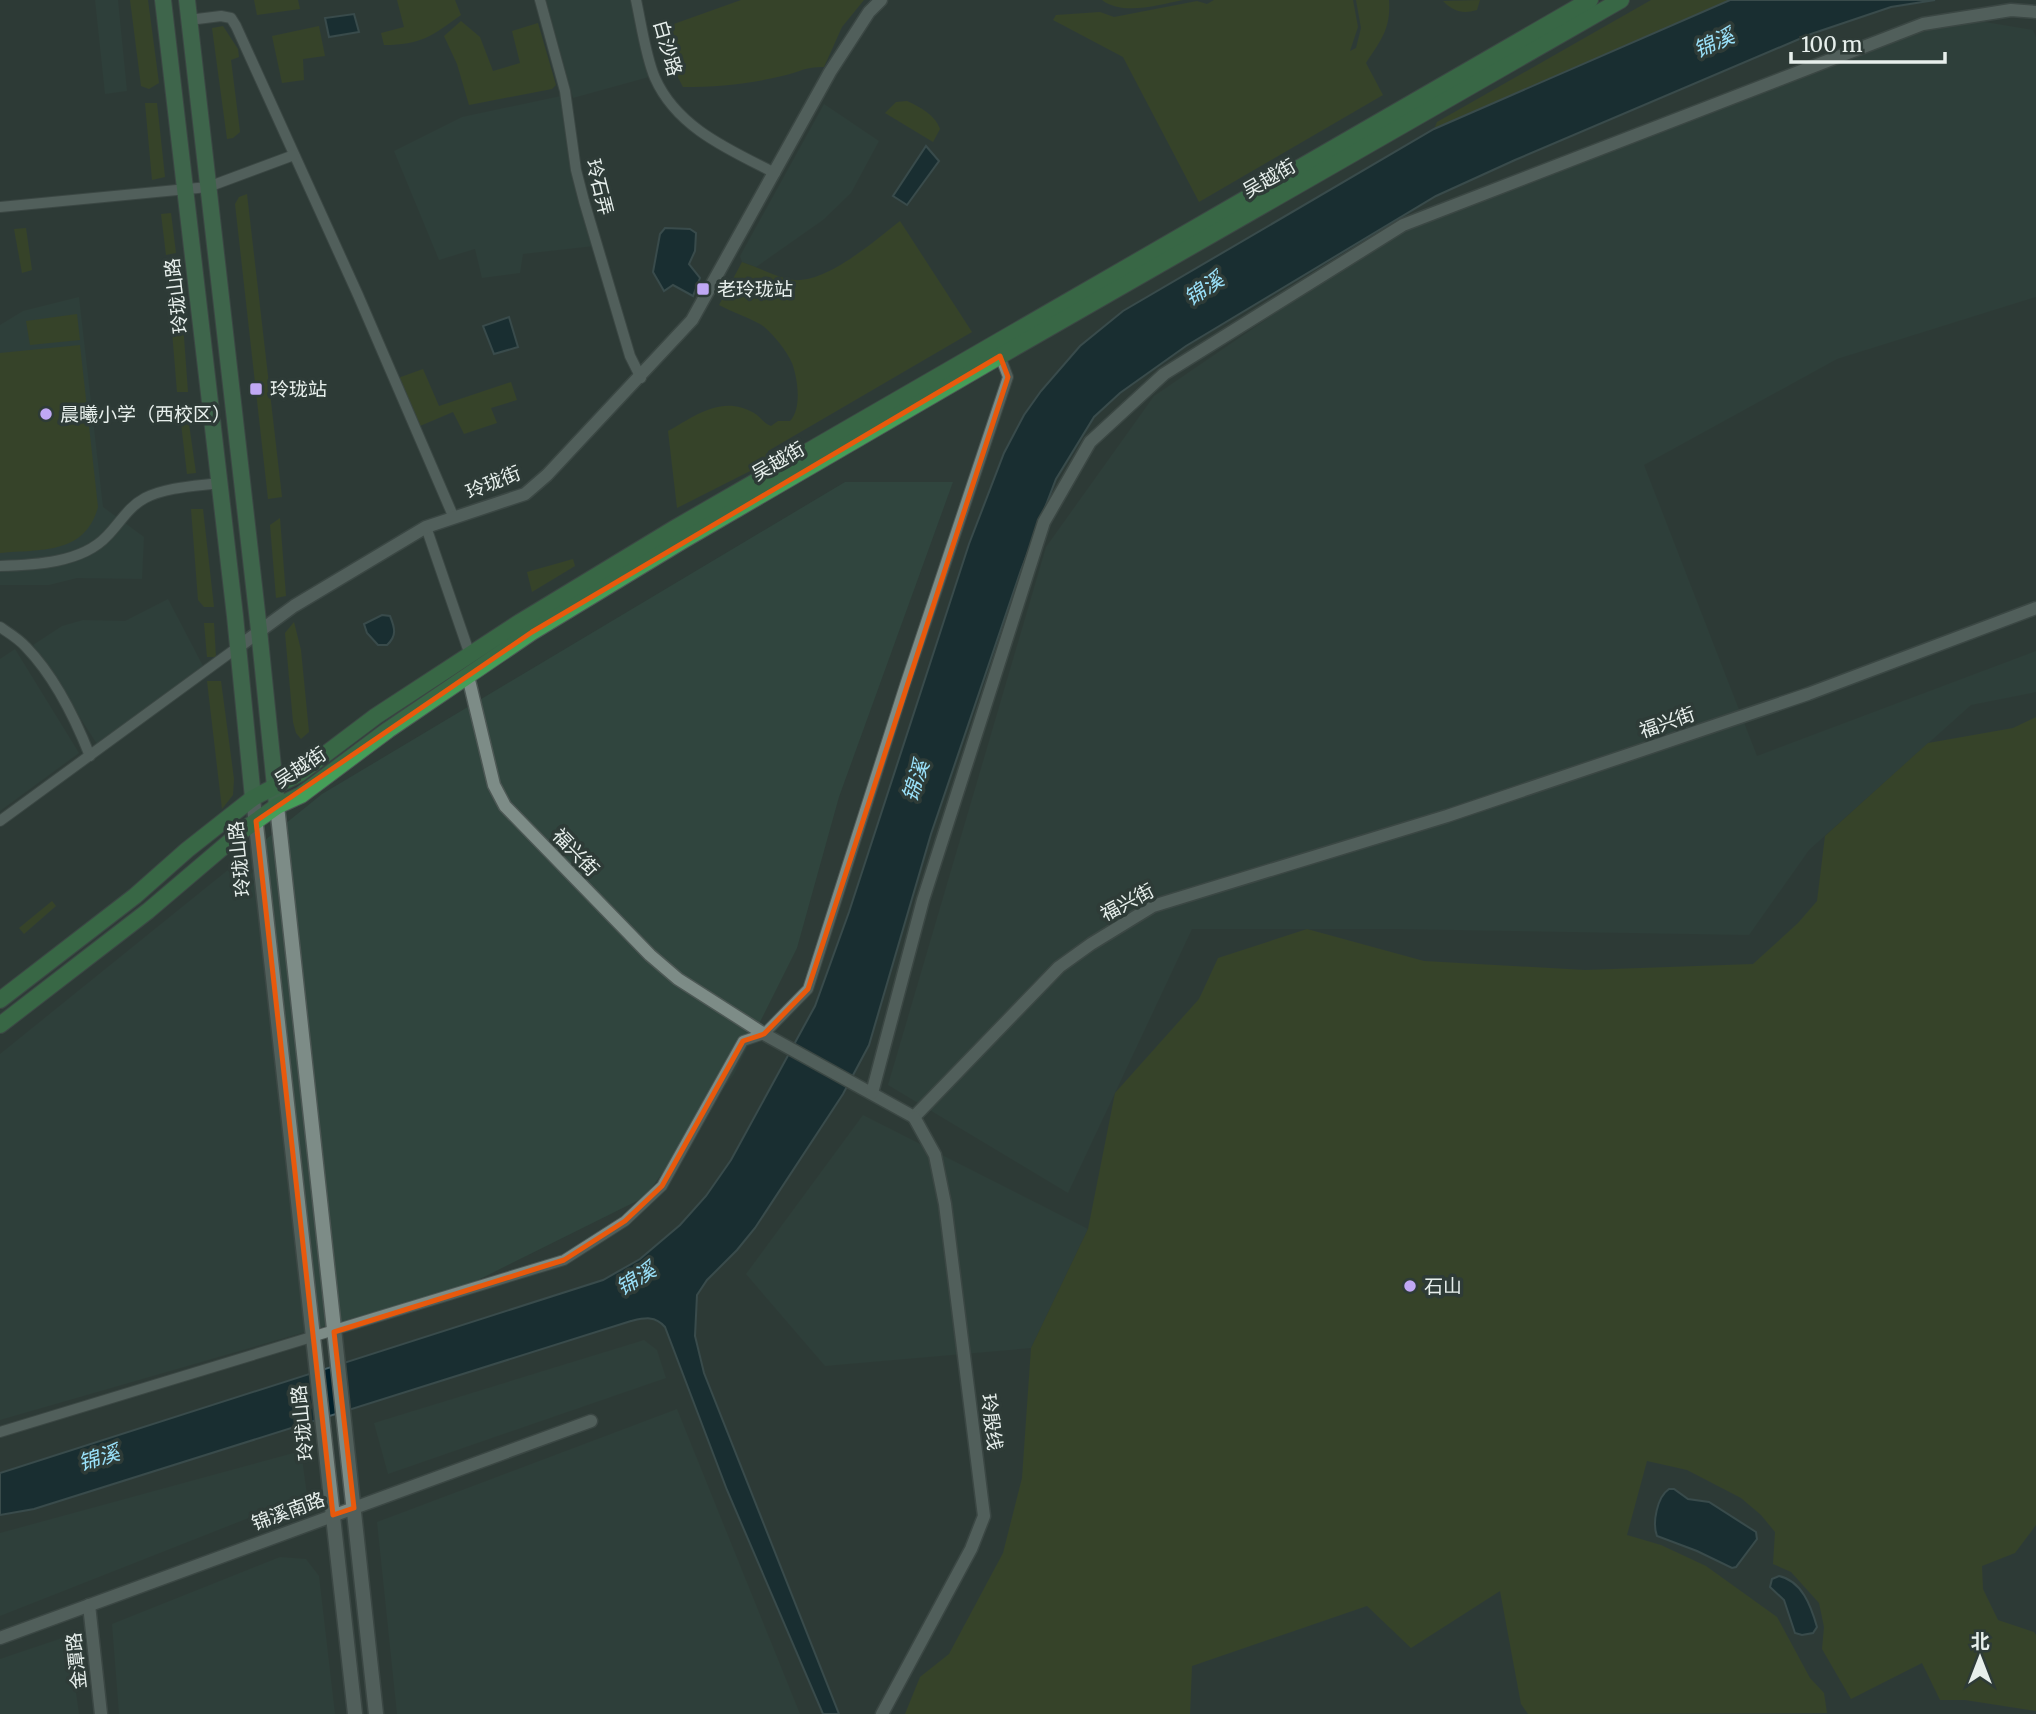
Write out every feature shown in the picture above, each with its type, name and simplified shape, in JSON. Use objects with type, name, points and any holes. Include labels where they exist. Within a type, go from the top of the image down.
[{"type":"highway","name":"吴越街","points":[[0,1000],[135,896],[187,850],[253,798],[299,774],[376,716],[470,655],[675,528],[1590,0]]},
{"type":"highway","name":"吴越街","points":[[0,1025],[148,911],[256,821],[277,806],[301,795],[388,730],[532,632],[682,541],[1000,356],[1621,0]]},
{"type":"main road","name":"玲珑山路","points":[[163,0],[238,647],[355,1714]]},
{"type":"main road","points":[[187,0],[259,630],[376,1714]]},
{"type":"street","name":"玲石弄","points":[[540,0],[565,91],[576,170],[584,201],[630,356],[641,378]]},
{"type":"street","name":"白沙路","points":[[636,0],[654,78],[670,103],[710,140],[775,173]]},
{"type":"street","name":"玲珑街","points":[[0,821],[294,606],[426,527],[526,494],[547,475],[641,378],[692,320],[830,72],[869,12],[881,0]]},
{"type":"street","points":[[872,1093],[923,901],[1044,522],[1090,442],[1164,374],[1403,225],[1923,24],[2011,10],[2036,12]]},
{"type":"street","points":[[189,20],[221,16],[231,18],[358,295],[383,359],[454,518]]},
{"type":"street","points":[[0,207],[208,187],[294,155]]},
{"type":"street","points":[[0,1432],[564,1260],[625,1222],[662,1186],[743,1041],[764,1034],[808,989],[905,685],[1008,377],[1000,356]]},
{"type":"street","points":[[0,566],[40,565],[81,553],[106,539],[129,510],[146,497],[219,483]]},
{"type":"street","points":[[426,527],[470,655]]},
{"type":"street","name":"福兴街","points":[[468,676],[495,785],[505,806],[650,955],[678,979],[764,1034],[914,1117],[1059,967],[1153,906],[1447,816],[1783,703],[2036,608]]},
{"type":"street","points":[[0,627],[25,645],[40,663],[78,725],[90,756]]},
{"type":"street","name":"玲殷线","points":[[882,1714],[971,1549],[985,1516],[945,1204],[934,1155],[914,1117]]},
{"type":"street","name":"锦溪南路","points":[[0,1638],[591,1421]]},
{"type":"street","name":"金潭路","points":[[89,1605],[101,1714]]},
{"type":"highlighted area","points":[[1000,356],[1008,377],[808,989],[764,1034],[743,1041],[662,1186],[625,1221],[564,1260],[334,1332],[354,1508],[333,1515],[256,821],[532,632]]},
{"type":"shaded area","points":[[95,0],[118,0],[127,91],[105,94]]},
{"type":"shaded area","points":[[546,0],[631,0],[649,77],[573,98]]},
{"type":"shaded area","points":[[1961,18],[2033,30],[2036,37],[2036,297],[1837,359],[1644,465],[1757,756],[2036,651],[2036,692],[1971,705],[1809,850],[1749,935],[1397,929],[1192,929],[1068,1193],[888,1085],[1046,547],[1154,396],[1416,217]]},
{"type":"shaded area","points":[[561,96],[594,246],[523,254],[520,273],[482,278],[475,249],[439,260],[394,151],[462,117]]},
{"type":"shaded area","points":[[824,104],[879,141],[851,193],[823,220],[756,267],[742,262],[740,256]]},
{"type":"shaded area","name":"晨曦小学（西校区）","points":[[79,297],[103,507],[144,537],[142,579],[77,578],[49,585],[0,585],[0,325],[23,311]]},
{"type":"shaded area","points":[[845,482],[953,482],[839,797],[797,948],[734,1074],[645,1197],[468,1285],[0,1420],[0,1054],[322,794]]},
{"type":"shaded area","points":[[168,599],[203,666],[97,744],[33,645],[62,626],[83,620],[125,621]]},
{"type":"shaded area","points":[[15,649],[79,753],[0,811],[0,659]]},
{"type":"shaded area","points":[[863,1115],[1088,1229],[1031,1348],[825,1366],[746,1274]]},
{"type":"shaded area","points":[[644,1340],[657,1350],[666,1378],[388,1474],[374,1423]]},
{"type":"shaded area","points":[[677,1409],[800,1714],[397,1714],[377,1522]]},
{"type":"shaded area","points":[[301,1451],[307,1495],[0,1616],[0,1533]]},
{"type":"shaded area","points":[[280,1557],[306,1559],[319,1576],[335,1714],[119,1714],[112,1624]]},
{"type":"shaded area","points":[[68,1636],[79,1714],[0,1714],[0,1659]]},
{"type":"green space","points":[[130,0],[148,0],[159,83],[149,89],[141,86]]},
{"type":"green space","points":[[254,0],[298,0],[300,9],[257,15]]},
{"type":"green space","points":[[397,0],[455,0],[461,15],[426,38],[384,45],[381,33],[404,27]]},
{"type":"green space","points":[[741,0],[864,0],[842,27],[824,67],[745,83],[683,87],[662,47],[671,25]]},
{"type":"green space","points":[[1102,0],[1183,0],[1130,8],[1110,5]]},
{"type":"green space","points":[[1214,0],[1353,0],[1358,27],[1350,51],[1356,48],[1361,28],[1356,0],[1389,0],[1387,27],[1366,63],[1383,95],[1199,202],[1123,57],[1053,20],[1056,15],[1100,12],[1114,17],[1197,1],[1207,4]]},
{"type":"green space","points":[[1480,0],[1477,10],[1467,12],[1455,10],[1443,1]]},
{"type":"green space","points":[[1651,0],[1730,0],[1434,129],[1437,122]]},
{"type":"green space","points":[[461,21],[480,37],[493,71],[520,63],[512,31],[538,23],[556,85],[552,89],[469,105],[457,64],[444,36]]},
{"type":"green space","points":[[223,26],[238,49],[239,57],[231,60],[240,132],[227,139],[212,28]]},
{"type":"green space","points":[[319,26],[325,56],[303,59],[304,80],[282,83],[272,36]]},
{"type":"green space","points":[[907,101],[926,112],[938,124],[940,129],[933,142],[885,113],[896,102]]},
{"type":"green space","points":[[145,103],[157,103],[165,177],[152,180]]},
{"type":"green space","points":[[247,194],[282,497],[268,499],[235,204],[239,197]]},
{"type":"green space","points":[[171,213],[176,253],[166,255],[161,214]]},
{"type":"green space","points":[[900,221],[972,332],[768,451],[766,463],[677,508],[668,431],[720,406],[742,408],[771,426],[778,421],[790,421],[796,409],[796,377],[783,347],[760,324],[719,305],[742,262],[788,279],[816,277],[862,251]]},
{"type":"green space","points":[[26,228],[32,270],[22,273],[14,229]]},
{"type":"green space","points":[[179,269],[188,392],[177,392],[167,270]]},
{"type":"green space","points":[[77,314],[80,340],[30,345],[26,321]]},
{"type":"green space","name":"晨曦小学（西校区）","points":[[80,345],[98,507],[92,523],[83,534],[60,547],[0,553],[0,353]]},
{"type":"green space","points":[[423,369],[439,406],[511,382],[517,400],[491,408],[497,423],[464,434],[453,412],[420,426],[398,378]]},
{"type":"green space","points":[[180,415],[188,417],[196,473],[187,474]]},
{"type":"green space","points":[[191,509],[203,509],[214,607],[204,607],[198,600]]},
{"type":"green space","points":[[280,518],[286,596],[276,598],[270,525]]},
{"type":"green space","points":[[573,559],[575,566],[532,592],[527,572]]},
{"type":"green space","points":[[294,622],[301,650],[309,732],[301,739],[293,722],[285,633]]},
{"type":"green space","points":[[204,623],[214,623],[216,657],[207,657]]},
{"type":"green space","points":[[207,681],[221,681],[234,779],[233,795],[222,809]]},
{"type":"green space","points":[[2036,717],[2036,1525],[2015,1553],[1982,1566],[1983,1589],[1998,1620],[2036,1635],[2036,1711],[1965,1700],[1940,1700],[1922,1663],[1851,1699],[1822,1649],[1824,1627],[1819,1603],[1791,1572],[1773,1564],[1775,1532],[1761,1515],[1741,1498],[1687,1470],[1647,1461],[1627,1535],[1661,1545],[1706,1566],[1777,1617],[1810,1678],[1824,1693],[1827,1713],[1528,1714],[1521,1704],[1500,1591],[1411,1648],[1367,1606],[1192,1666],[1190,1714],[905,1714],[920,1677],[949,1654],[1003,1553],[1022,1478],[1031,1348],[1088,1229],[1115,1093],[1199,999],[1218,958],[1307,929],[1424,961],[1585,970],[1753,964],[1798,923],[1817,901],[1825,836],[1928,743],[2013,728]]},
{"type":"green space","points":[[52,901],[56,906],[24,934],[19,928]]},
{"type":"water","name":"锦溪","points":[[1730,0],[1935,0],[1891,7],[1811,34],[1436,196],[1186,346],[1120,393],[1094,417],[1056,479],[1021,570],[931,834],[869,1045],[843,1094],[755,1228],[707,1280],[697,1295],[695,1336],[704,1373],[839,1714],[823,1714],[727,1490],[665,1327],[653,1319],[631,1321],[34,1509],[0,1515],[0,1473],[603,1280],[640,1259],[680,1225],[706,1196],[731,1160],[815,1006],[849,912],[969,544],[1004,453],[1024,415],[1041,391],[1080,346],[1123,311],[1434,129]]},
{"type":"water","points":[[354,14],[359,32],[329,37],[325,18]]},
{"type":"water","points":[[926,146],[939,161],[907,205],[893,196]]},
{"type":"water","points":[[665,228],[690,229],[696,233],[695,251],[689,264],[700,278],[693,296],[673,285],[664,291],[653,272],[660,234]]},
{"type":"water","points":[[509,317],[518,347],[494,354],[483,326]]},
{"type":"water","points":[[382,615],[390,616],[394,628],[394,635],[387,645],[378,645],[367,633],[364,624]]},
{"type":"water","points":[[1669,1489],[1674,1489],[1688,1499],[1709,1502],[1756,1532],[1757,1539],[1736,1567],[1732,1568],[1657,1536],[1657,1511],[1661,1498]]},
{"type":"water","points":[[1779,1576],[1800,1589],[1817,1627],[1813,1633],[1795,1633],[1784,1600],[1770,1587],[1772,1579]]},
{"type":"place","name":"老玲珑站","points":[[703,289]]},
{"type":"place","name":"玲珑站","points":[[256,389]]},
{"type":"place","name":"晨曦小学（西校区）","points":[[46,414]]},
{"type":"place","name":"石山","points":[[1410,1286]]}]
